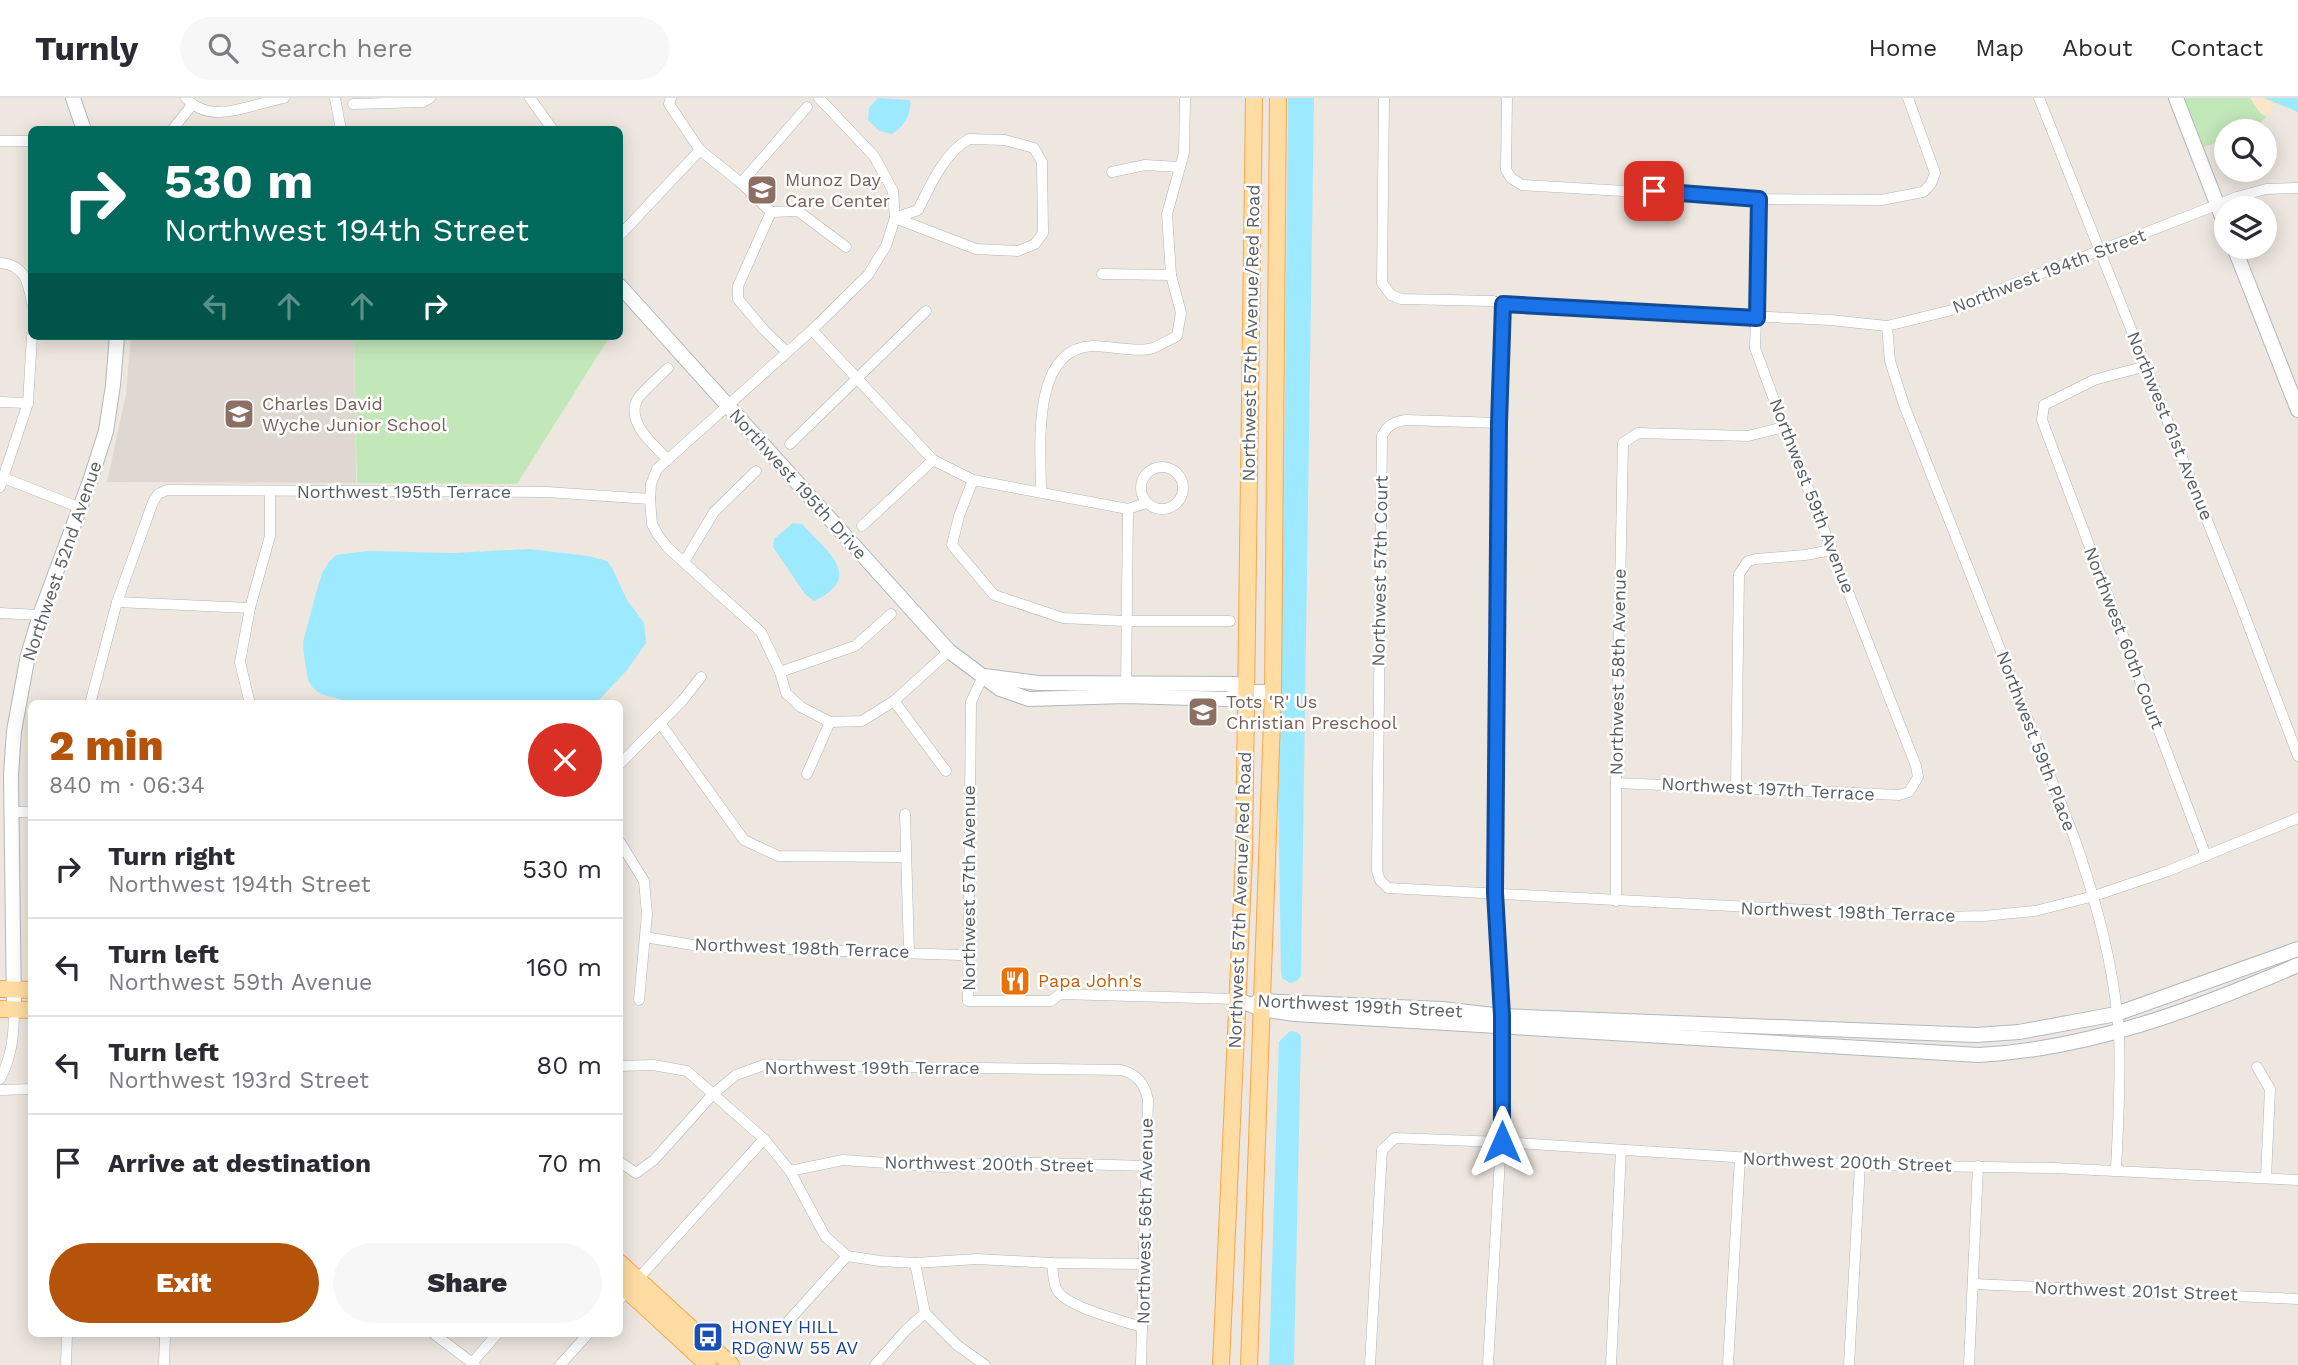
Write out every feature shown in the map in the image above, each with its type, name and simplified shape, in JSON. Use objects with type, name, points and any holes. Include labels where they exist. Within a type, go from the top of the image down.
[{"type":"main road","name":"Northwest 57th Avenue/Red Road","points":[[1221,1365],[1244,855],[1255,98]]},
{"type":"main road","name":"Northwest 57th Avenue/Red Road","points":[[1249,1365],[1273,692],[1278,98]]},
{"type":"main road","points":[[7,989],[28,990]]},
{"type":"main road","points":[[7,1009],[28,1010]]},
{"type":"main road","points":[[626,1288],[708,1365]]},
{"type":"main road","points":[[626,1288],[731,1365]]},
{"type":"street","points":[[73,98],[83,126]]},
{"type":"street","points":[[174,126],[189,101],[222,114],[284,98]]},
{"type":"street","points":[[335,98],[340,126]]},
{"type":"street","points":[[353,104],[423,102],[430,98]]},
{"type":"street","points":[[530,98],[550,126]]},
{"type":"street","points":[[671,98],[669,104],[700,150],[741,183],[771,212],[798,211],[846,247]]},
{"type":"street","points":[[819,98],[874,156],[893,191],[895,218],[886,246],[868,275],[812,330],[657,469],[651,484],[652,524],[668,548],[761,632],[780,672],[786,693],[801,707],[830,722],[862,721],[894,701],[949,651]]},
{"type":"street","points":[[1041,492],[1041,420],[1051,371],[1068,352],[1090,346],[1150,349],[1177,336],[1181,313],[1171,275],[1167,214],[1185,136],[1185,98]]},
{"type":"street","name":"Northwest 194th Street","points":[[1384,98],[1382,283],[1391,295],[1401,299],[1493,301],[1503,304],[1830,320],[1887,326],[1960,308],[2006,287],[2214,208]]},
{"type":"street","points":[[1507,98],[1506,170],[1511,178],[1522,185],[1759,199],[1881,200],[1923,192],[1931,184],[1935,173],[1934,164],[1908,98]]},
{"type":"street","name":"Northwest 61st Avenue","points":[[2039,98],[2298,756]]},
{"type":"street","points":[[2176,98],[2214,196]]},
{"type":"street","points":[[741,183],[807,107]]},
{"type":"street","points":[[969,139],[1004,140],[1034,148],[1042,162],[1043,233],[1035,244],[1018,251],[976,249],[895,218],[918,210],[947,160],[958,145],[969,139]]},
{"type":"street","points":[[0,141],[28,141]]},
{"type":"street","points":[[623,232],[700,150]]},
{"type":"street","points":[[1112,172],[1145,164],[1180,167]]},
{"type":"street","name":"Northwest 194th Street","points":[[2241,196],[2266,189],[2298,188]]},
{"type":"street","name":"Northwest 59th Avenue","points":[[1759,199],[1755,348],[1916,766],[1918,777],[1915,783]]},
{"type":"street","points":[[771,212],[738,286],[738,299],[787,352]]},
{"type":"street","points":[[2239,259],[2298,410]]},
{"type":"street","points":[[0,263],[8,263],[21,270],[28,281]]},
{"type":"street","points":[[1102,274],[1171,275]]},
{"type":"street","name":"Northwest 195th Drive","points":[[623,289],[949,651],[1000,689],[1029,699],[1126,689],[1237,684],[1247,692],[1273,692]]},
{"type":"street","points":[[1488,1365],[1502,1142],[1502,1022],[1495,892],[1499,423],[1503,304]]},
{"type":"street","points":[[790,444],[926,311]]},
{"type":"street","name":"Northwest 59th Place","points":[[1887,326],[1890,361],[1904,405],[2074,837],[2094,896],[2109,965],[2119,1033],[2116,1170]]},
{"type":"street","points":[[812,330],[933,460],[973,480],[1128,509],[1146,503],[1164,508],[1177,504],[1181,498],[1182,487],[1172,468],[1159,467],[1148,474],[1142,491],[1146,503]]},
{"type":"street","points":[[32,340],[28,403],[2,482],[78,507]]},
{"type":"street","name":"Northwest 52nd Avenue","points":[[0,1079],[7,1067],[14,1034],[7,1009],[7,989],[14,731],[28,655],[40,615],[106,431],[117,340]]},
{"type":"street","name":"Northwest 60th Court","points":[[2146,366],[2094,380],[2044,405],[2042,420],[2206,856]]},
{"type":"street","points":[[668,368],[637,400],[635,416],[639,428],[668,460]]},
{"type":"street","points":[[0,402],[28,403]]},
{"type":"street","name":"Northwest 57th Court","points":[[1384,884],[1377,871],[1382,436],[1387,426],[1406,420],[1499,423]]},
{"type":"street","name":"Northwest 58th Avenue","points":[[1616,901],[1623,443],[1638,433],[1748,436],[1784,427]]},
{"type":"street","points":[[862,526],[933,460]]},
{"type":"street","points":[[684,562],[714,512],[756,471]]},
{"type":"street","points":[[973,480],[959,516],[952,545],[994,594],[1063,618],[1230,621]]},
{"type":"street","name":"Northwest 195th Terrace","points":[[117,602],[153,502],[159,494],[167,490],[547,492],[650,499]]},
{"type":"street","points":[[249,700],[240,662],[250,608],[270,536],[270,492]]},
{"type":"street","points":[[1126,689],[1128,509]]},
{"type":"street","points":[[1736,788],[1739,574],[1748,561],[1832,550]]},
{"type":"street","points":[[91,700],[117,602],[250,608]]},
{"type":"street","points":[[0,613],[40,615]]},
{"type":"street","points":[[780,672],[855,646],[891,614]]},
{"type":"street","name":"Northwest 57th Avenue","points":[[983,676],[971,702],[968,1001],[1051,1001],[1060,994],[1236,999]]},
{"type":"street","points":[[623,761],[682,702],[701,677]]},
{"type":"street","points":[[894,701],[946,771]]},
{"type":"street","points":[[807,774],[830,722]]},
{"type":"street","points":[[660,723],[744,840],[778,856],[906,857]]},
{"type":"street","name":"Northwest 197th Terrace","points":[[1616,783],[1899,795],[1909,792],[1915,783]]},
{"type":"street","points":[[12,812],[28,812]]},
{"type":"street","points":[[905,814],[909,952]]},
{"type":"street","name":"Northwest 198th Terrace","points":[[1384,884],[1388,888],[1616,901],[1942,917],[1984,916],[2035,911],[2094,896],[2168,871],[2298,818]]},
{"type":"street","points":[[623,847],[644,881],[647,914],[639,1000]]},
{"type":"street","name":"Northwest 198th Terrace","points":[[645,937],[699,946],[960,955]]},
{"type":"street","name":"Northwest 199th Street","points":[[1502,1022],[1976,1035],[2019,1032],[2116,1014],[2298,949]]},
{"type":"street","name":"Northwest 199th Street","points":[[1236,999],[1261,1005],[1442,1009],[1502,1022],[1979,1055],[2017,1053],[2119,1033],[2245,988],[2298,965]]},
{"type":"street","points":[[623,1066],[653,1065],[687,1071],[714,1093],[764,1139],[790,1171],[825,1236],[847,1255],[915,1263],[977,1259],[1144,1264]]},
{"type":"street","name":"Northwest 199th Terrace","points":[[623,1164],[636,1173],[645,1167],[714,1093],[736,1075],[764,1065],[1121,1070],[1132,1073],[1139,1079]]},
{"type":"street","points":[[2257,1067],[2270,1089],[2266,1178]]},
{"type":"street","name":"Northwest 56th Avenue","points":[[1139,1079],[1148,1099],[1141,1365]]},
{"type":"street","points":[[0,1090],[28,1090]]},
{"type":"street","points":[[626,1288],[764,1139]]},
{"type":"street","name":"Northwest 200th Street","points":[[1370,1365],[1382,1150],[1395,1139],[1502,1142],[1860,1165],[2116,1170],[2298,1180]]},
{"type":"street","points":[[1611,1365],[1620,1150]]},
{"type":"street","points":[[1728,1365],[1740,1158]]},
{"type":"street","name":"Northwest 200th Street","points":[[790,1171],[843,1160],[945,1167],[1007,1162],[1147,1166]]},
{"type":"street","points":[[1849,1365],[1860,1165]]},
{"type":"street","points":[[1969,1365],[1978,1166]]},
{"type":"street","points":[[783,1327],[847,1255]]},
{"type":"street","points":[[915,1263],[925,1313],[957,1345],[985,1365]]},
{"type":"street","points":[[1052,1263],[1056,1289],[1062,1296],[1103,1316],[1142,1326]]},
{"type":"street","name":"Northwest 201st Street","points":[[1974,1284],[2298,1299]]},
{"type":"street","points":[[874,1365],[925,1313]]},
{"type":"street","points":[[66,1365],[67,1337]]},
{"type":"street","points":[[164,1365],[165,1337]]},
{"type":"street","points":[[438,1337],[473,1364],[495,1337]]},
{"type":"street","points":[[559,1365],[585,1337]]},
{"type":"shaded area","name":"Charles David Wyche Junior School","points":[[131,340],[354,340],[356,483],[107,482],[126,394]]},
{"type":"green space","points":[[2181,98],[2264,98],[2275,103],[2264,119],[2214,119],[2214,143],[2201,148]]},
{"type":"green space","points":[[354,340],[607,340],[517,484],[357,483]]},
{"type":"sand","points":[[2250,98],[2264,98],[2275,103],[2267,117],[2260,113]]},
{"type":"water","points":[[878,98],[910,100],[906,119],[892,134],[879,131],[868,120],[869,108]]},
{"type":"water","points":[[1288,98],[1314,98],[1301,976],[1290,983],[1282,978],[1281,972],[1277,710],[1284,505]]},
{"type":"water","points":[[2264,98],[2298,98],[2298,112]]},
{"type":"water","points":[[793,523],[802,524],[821,544],[830,554],[839,573],[837,583],[829,592],[814,601],[805,594],[773,547],[774,539]]},
{"type":"water","points":[[530,549],[607,561],[627,600],[644,623],[646,643],[627,670],[599,700],[342,700],[321,694],[313,688],[308,680],[303,642],[322,573],[336,555],[367,551],[452,553]]},
{"type":"water","points":[[1290,1031],[1301,1036],[1294,1365],[1269,1365],[1279,1042]]},
{"type":"place","name":"Munoz Day Care Center","points":[[762,190]]},
{"type":"place","name":"Charles David Wyche Junior School","points":[[239,414]]},
{"type":"place","name":"Tots 'R' Us Christian Preschool","points":[[1203,712]]},
{"type":"place","name":"Papa John's","points":[[1015,981]]},
{"type":"place","name":"HONEY HILL RD@NW 55 AV","points":[[708,1337]]},
{"type":"route","points":[[1502,1142],[1502,1016],[1495,892],[1499,423],[1503,304],[1757,318],[1759,199],[1654,191]]}]
